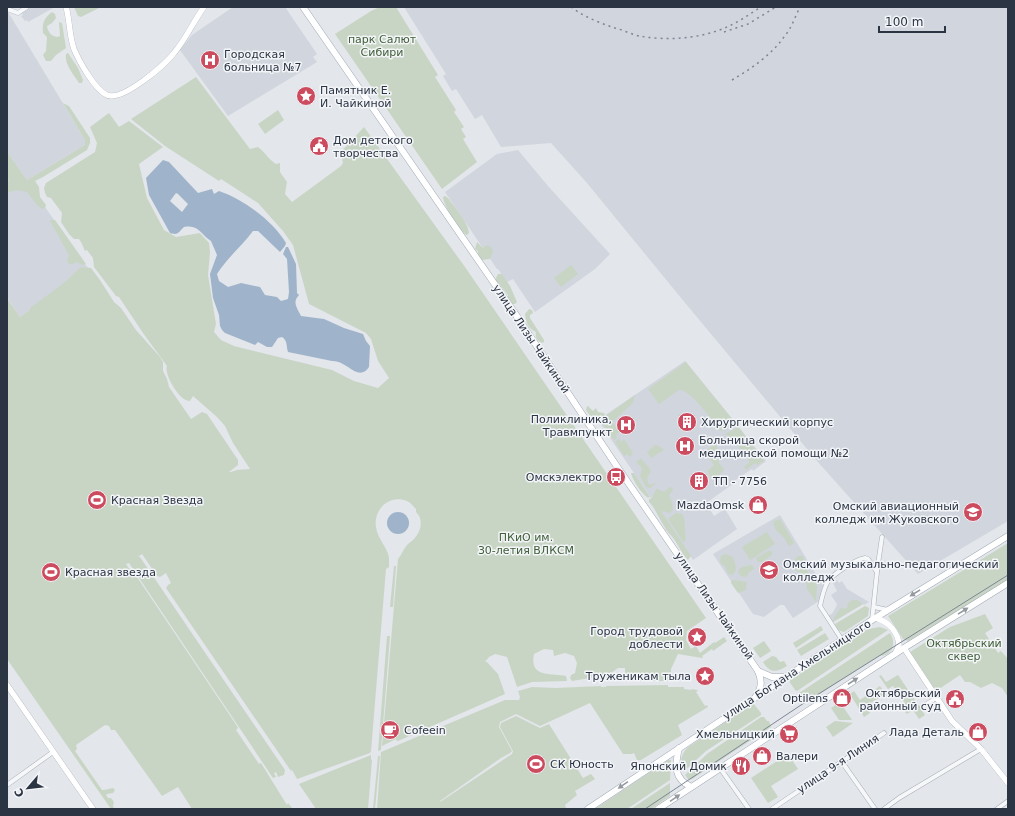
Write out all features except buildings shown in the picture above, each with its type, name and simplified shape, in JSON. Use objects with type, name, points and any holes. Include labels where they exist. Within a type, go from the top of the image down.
[{"type":"main road","points":[[66,7],[72,41],[78,57],[101,91],[107,95],[114,96],[126,92],[165,63],[174,53],[204,7]]},
{"type":"main road","name":"улица Лизы Чайкиной","points":[[303,7],[517,317],[618,468],[758,671]]},
{"type":"main road","name":"улица Богдана Хмельницкого","points":[[588,809],[874,619],[1008,536]]},
{"type":"main road","points":[[660,809],[691,787],[904,648],[1008,583]]},
{"type":"main road","points":[[874,619],[887,623],[897,636],[899,645],[895,654]]},
{"type":"main road","points":[[904,648],[952,721],[981,749],[1008,783]]},
{"type":"main road","points":[[758,671],[772,678],[785,677]]},
{"type":"main road","points":[[756,696],[761,685],[758,671]]},
{"type":"main road","points":[[7,685],[93,809]]},
{"type":"main road","points":[[679,748],[676,761],[676,770],[681,780],[691,787]]},
{"type":"street","points":[[7,10],[18,14],[27,7]]},
{"type":"street","points":[[874,619],[877,572],[882,537]]},
{"type":"street","points":[[842,640],[820,606],[826,584],[832,576],[864,558],[868,559],[877,572]]},
{"type":"street","points":[[874,607],[888,610]]},
{"type":"street","points":[[922,707],[936,698]]},
{"type":"street","name":"улица 9-я Линия","points":[[772,809],[884,733]]},
{"type":"street","points":[[884,809],[899,798],[981,749]]},
{"type":"street","points":[[7,785],[54,752]]},
{"type":"street","points":[[842,762],[875,809]]},
{"type":"street","points":[[720,768],[749,809]]},
{"type":"street","points":[[997,809],[1008,801]]},
{"type":"shaded area","points":[[32,7],[55,7],[28,22],[27,20],[25,21],[21,16],[23,15],[22,13]]},
{"type":"shaded area","points":[[233,7],[285,7],[317,54],[313,57],[317,62],[228,116],[180,50],[192,35]]},
{"type":"shaded area","points":[[404,7],[1008,7],[1008,521],[918,574],[817,461],[587,183],[551,143],[501,147],[482,115],[475,119],[456,89],[452,91],[443,76],[446,74]]},
{"type":"shaded area","points":[[7,12],[85,140],[85,145],[27,180],[7,152]]},
{"type":"shaded area","points":[[518,150],[548,186],[610,254],[595,269],[535,312],[513,279],[507,282],[497,269],[445,192],[497,154]]},
{"type":"shaded area","points":[[7,153],[90,271],[20,317],[7,297]]},
{"type":"shaded area","name":"Больница скорой медицинской помощи №2","points":[[685,361],[766,461],[753,471],[752,469],[731,483],[733,484],[706,503],[714,516],[725,509],[737,529],[693,560],[598,420]]},
{"type":"shaded area","name":"Омский музыкально-педагогический колледж","points":[[780,515],[823,586],[819,601],[793,618],[784,605],[780,605],[764,617],[753,614],[713,554]]},
{"type":"shaded area","points":[[837,580],[839,583],[842,581],[847,589],[869,602],[833,622],[829,615],[832,614],[837,604],[831,595],[837,591],[833,583]]},
{"type":"green space","points":[[74,7],[101,7],[81,17],[78,16]]},
{"type":"green space","name":"парк Салют Сибири","points":[[380,7],[396,7],[438,75],[435,77],[456,110],[454,112],[464,127],[461,129],[466,137],[463,139],[477,162],[442,189],[335,34],[371,11]]},
{"type":"green space","points":[[52,12],[55,14],[56,18],[47,26],[48,30],[53,36],[60,36],[59,22],[62,23],[66,48],[56,55],[51,61],[46,61],[43,55],[46,51],[47,37],[43,33],[43,26],[45,19]]},
{"type":"green space","points":[[68,53],[78,68],[83,80],[82,83],[79,83],[66,62],[66,54]]},
{"type":"green space","name":"ПКиО им. 30-летия ВЛКСМ","points":[[196,77],[250,149],[258,147],[276,164],[280,163],[280,172],[287,182],[285,194],[292,202],[341,166],[343,163],[341,152],[364,127],[465,267],[706,618],[687,631],[686,640],[691,649],[696,646],[700,653],[714,642],[715,643],[724,637],[727,641],[713,651],[712,649],[702,656],[702,658],[678,654],[671,669],[671,681],[627,681],[625,678],[625,668],[618,668],[608,675],[572,681],[570,678],[571,675],[575,673],[577,663],[574,656],[565,653],[554,656],[553,650],[544,649],[534,654],[533,662],[535,667],[542,673],[566,676],[567,681],[532,682],[517,687],[507,657],[495,654],[489,657],[485,662],[487,662],[498,674],[505,694],[398,741],[396,739],[382,746],[398,559],[407,545],[416,536],[421,526],[420,518],[412,504],[400,499],[394,500],[388,502],[380,509],[376,521],[378,535],[387,550],[389,567],[386,569],[371,751],[370,753],[297,779],[166,588],[171,583],[166,573],[160,577],[157,576],[142,554],[138,557],[140,557],[285,770],[284,775],[278,777],[276,772],[274,773],[276,777],[273,778],[129,563],[126,564],[132,573],[135,574],[237,726],[238,728],[236,730],[259,764],[261,763],[287,805],[288,803],[293,809],[192,809],[178,787],[162,796],[115,730],[111,730],[109,726],[105,725],[76,745],[77,749],[75,751],[102,790],[113,788],[115,790],[113,793],[106,795],[114,802],[114,809],[111,809],[7,659],[7,298],[20,317],[64,283],[81,267],[91,268],[114,302],[121,308],[136,330],[160,357],[163,362],[163,371],[169,387],[191,419],[202,412],[207,414],[238,460],[238,465],[229,472],[250,469],[233,443],[225,426],[217,417],[193,396],[190,401],[186,400],[181,397],[175,389],[167,374],[167,366],[119,297],[116,296],[94,267],[93,258],[87,250],[85,251],[79,239],[74,239],[61,222],[62,213],[51,198],[47,197],[45,193],[44,188],[46,183],[95,152],[97,143],[90,127],[109,113],[119,127],[129,121],[163,147],[139,164],[147,198],[164,230],[176,237],[200,233],[209,243],[210,252],[208,275],[216,324],[214,332],[221,340],[234,346],[332,370],[354,381],[378,388],[389,378],[378,361],[371,339],[366,333],[309,304],[293,245],[283,231],[258,203],[221,179],[219,181],[165,146],[131,119]]},
{"type":"green space","points":[[63,103],[69,106],[90,138],[90,143],[87,150],[35,181],[39,187],[40,197],[46,205],[45,208],[42,209],[27,192],[16,190],[7,193],[7,183],[9,181],[7,171],[7,152],[27,180],[85,145],[85,140]]},
{"type":"green space","points":[[278,110],[284,120],[265,134],[258,124]]},
{"type":"green space","points":[[445,196],[464,220],[469,233],[467,235],[456,224],[448,211],[443,197]]},
{"type":"green space","points":[[55,220],[86,264],[82,265],[77,262],[72,264],[68,263],[67,261],[69,255],[50,221]]},
{"type":"green space","points":[[477,242],[483,248],[487,245],[491,247],[493,251],[490,259],[482,260],[478,254],[478,251],[475,249]]},
{"type":"green space","points":[[571,265],[578,274],[561,287],[554,278]]},
{"type":"green space","points":[[498,274],[502,274],[510,286],[517,302],[515,304],[511,304],[508,300],[508,295],[496,280]]},
{"type":"green space","points":[[529,309],[532,310],[533,313],[530,315],[530,318],[544,340],[542,343],[537,339],[536,332],[529,327],[527,323],[525,314]]},
{"type":"green space","points":[[686,362],[734,421],[726,426],[727,429],[724,431],[720,430],[701,406],[684,391],[679,390],[659,404],[648,389]]},
{"type":"green space","points":[[635,395],[633,403],[613,421],[619,432],[616,435],[617,438],[614,440],[600,420]]},
{"type":"green space","points":[[587,406],[593,411],[596,408],[598,412],[604,413],[605,415],[600,418],[591,417],[586,410]]},
{"type":"green space","points":[[738,427],[764,461],[757,465],[755,463],[746,470],[744,467],[750,462],[733,439],[725,434]]},
{"type":"green space","points":[[619,439],[621,442],[624,439],[633,453],[630,457],[627,454],[624,456],[615,442]]},
{"type":"green space","points":[[715,444],[723,457],[718,461],[724,470],[715,479],[712,479],[707,471],[714,465],[705,451]]},
{"type":"green space","points":[[655,445],[664,450],[651,458],[647,452]]},
{"type":"green space","points":[[641,458],[651,471],[647,479],[649,485],[657,483],[650,488],[646,487],[640,476],[642,468],[636,462]]},
{"type":"green space","points":[[631,473],[634,473],[650,497],[648,498],[645,496],[640,490]]},
{"type":"green space","points":[[670,487],[673,490],[669,495],[673,509],[670,513],[661,511],[691,556],[688,560],[649,502],[649,499],[652,498],[656,489],[664,492]]},
{"type":"green space","points":[[676,513],[682,514],[684,518],[686,538],[684,543],[668,519]]},
{"type":"green space","points":[[780,519],[794,543],[790,546],[775,528],[774,521]]},
{"type":"green space","points":[[767,532],[775,544],[750,560],[742,547]]},
{"type":"green space","points":[[1008,543],[1008,580],[908,641],[903,639],[888,616]]},
{"type":"green space","points":[[768,551],[772,551],[772,555],[762,562],[758,562],[756,558]]},
{"type":"green space","points":[[725,554],[733,557],[736,569],[732,575],[728,574],[725,566],[721,564],[720,561],[721,556]]},
{"type":"green space","points":[[798,556],[803,556],[807,570],[817,586],[816,602],[807,589],[806,578],[803,574],[796,571],[794,567],[795,559]]},
{"type":"green space","points":[[751,565],[754,569],[745,577],[738,573],[739,569],[742,567]]},
{"type":"green space","points":[[394,566],[396,566],[393,607],[390,607]]},
{"type":"green space","points":[[735,580],[747,582],[746,590],[738,593],[731,583],[731,581]]},
{"type":"green space","points":[[852,600],[857,600],[863,604],[833,622],[839,610],[842,607],[844,609],[848,607],[847,604]]},
{"type":"green space","points":[[865,606],[869,608],[868,616],[844,632],[838,630],[835,624]]},
{"type":"green space","name":"Октябрьский сквер","points":[[985,614],[993,628],[985,633],[998,653],[1001,651],[1008,659],[1008,697],[1002,688],[992,683],[981,688],[970,682],[965,682],[960,675],[936,691],[910,652],[950,627]]},
{"type":"green space","points":[[821,626],[823,630],[796,648],[793,643]]},
{"type":"green space","points":[[880,627],[888,630],[797,691],[789,681],[868,629]]},
{"type":"green space","points":[[825,633],[829,639],[801,656],[797,650]]},
{"type":"green space","points":[[890,633],[893,645],[890,652],[879,656],[810,700],[808,697],[802,701],[799,693]]},
{"type":"green space","points":[[387,636],[390,636],[381,750],[378,751]]},
{"type":"green space","points":[[764,641],[771,651],[760,658],[753,648]]},
{"type":"green space","points":[[772,656],[776,657],[780,662],[784,661],[787,666],[776,671],[768,668],[763,662]]},
{"type":"green space","points":[[704,667],[709,667],[710,672],[706,685],[701,684],[700,679]]},
{"type":"green space","points":[[881,675],[886,682],[898,675],[925,715],[919,719],[913,710],[907,714],[905,712],[909,709],[893,686],[888,689],[879,676]]},
{"type":"green space","points":[[668,685],[668,687],[684,687],[684,689],[697,690],[698,691],[696,692],[705,706],[707,705],[708,707],[678,725],[682,735],[641,760],[637,760],[634,753],[623,754],[590,703],[540,726],[516,714],[500,722],[499,727],[512,751],[440,801],[512,754],[513,751],[500,727],[501,723],[516,716],[540,728],[549,724],[583,778],[591,774],[595,779],[575,791],[577,795],[565,805],[565,809],[377,809],[381,752],[505,700],[519,700],[520,697],[518,691],[532,687],[556,688]]},
{"type":"green space","points":[[880,686],[885,694],[866,706],[870,713],[864,717],[850,694],[854,691],[860,700]]},
{"type":"green space","points":[[840,702],[852,720],[839,720],[831,708]]},
{"type":"green space","points":[[753,703],[761,715],[706,751],[683,772],[681,759],[687,748]]},
{"type":"green space","points":[[761,717],[764,717],[767,721],[769,721],[771,727],[692,779],[688,779],[685,775],[707,754]]},
{"type":"green space","points":[[835,721],[853,723],[833,737],[826,727]]},
{"type":"green space","points":[[788,754],[798,769],[771,786],[778,797],[768,803],[751,778]]},
{"type":"green space","points":[[371,755],[372,760],[368,809],[316,809],[299,784]]},
{"type":"green space","points":[[378,756],[380,756],[375,809],[373,809]]},
{"type":"green space","points":[[668,760],[671,760],[670,780],[627,809],[595,809]]},
{"type":"green space","points":[[670,783],[670,796],[651,809],[631,809]]},
{"type":"water","points":[[163,160],[169,162],[198,193],[212,189],[214,194],[219,191],[238,199],[257,212],[280,235],[286,243],[285,246],[280,252],[258,231],[253,231],[217,274],[219,281],[228,287],[241,283],[260,287],[265,295],[277,297],[281,301],[288,299],[287,259],[283,254],[286,247],[288,247],[296,264],[297,293],[299,295],[296,303],[301,316],[324,319],[344,328],[363,334],[370,346],[369,367],[361,373],[337,362],[288,352],[286,342],[282,337],[278,338],[272,347],[267,347],[258,342],[255,345],[225,333],[220,326],[219,315],[213,298],[210,274],[217,255],[211,241],[199,231],[189,226],[184,227],[178,233],[170,233],[149,195],[146,178]],"holes":[[[176,193],[188,204],[182,212],[170,201]]]},
{"type":"water","points":[[398,512],[406,515],[409,523],[406,531],[398,534],[390,531],[387,523],[390,515]]},
{"type":"tram line","points":[[645,809],[801,705],[1008,575]]},
{"type":"railway","points":[[571,7],[581,14],[604,24],[639,36],[650,38],[684,38],[707,34],[729,26],[761,7]]},
{"type":"railway","points":[[724,32],[748,24],[776,7]]},
{"type":"railway","points":[[732,80],[767,56],[779,44],[793,23],[800,7]]},
{"type":"place","name":"Городская больница №7","points":[[210,60]]},
{"type":"place","name":"Памятник Е. И. Чайкиной","points":[[306,96]]},
{"type":"place","name":"Дом детского творчества","points":[[319,146]]},
{"type":"place","name":"Хирургический корпус","points":[[687,422]]},
{"type":"place","name":"Поликлиника, Травмпункт","points":[[626,425]]},
{"type":"place","name":"Больница скорой медицинской помощи №2","points":[[685,446]]},
{"type":"place","name":"Омскэлектро","points":[[616,477]]},
{"type":"place","name":"ТП - 7756","points":[[699,481]]},
{"type":"place","name":"Красная Звезда","points":[[97,500]]},
{"type":"place","name":"MazdaOmsk","points":[[758,505]]},
{"type":"place","name":"Омский авиационный колледж им Жуковского","points":[[973,512]]},
{"type":"place","name":"Омский музыкально-педагогический колледж","points":[[769,570]]},
{"type":"place","name":"Красная звезда","points":[[51,572]]},
{"type":"place","name":"Город трудовой доблести","points":[[697,637]]},
{"type":"place","name":"Труженикам тыла","points":[[705,676]]},
{"type":"place","name":"Optilens","points":[[842,698]]},
{"type":"place","name":"Октябрьский районный суд","points":[[955,699]]},
{"type":"place","name":"Cofeein","points":[[390,730]]},
{"type":"place","name":"Лада Деталь","points":[[978,732]]},
{"type":"place","name":"Хмельницкий","points":[[789,734]]},
{"type":"place","name":"Валери","points":[[762,756]]},
{"type":"place","name":"СК Юность","points":[[536,764]]},
{"type":"place","name":"Японский Домик","points":[[741,766]]}]
